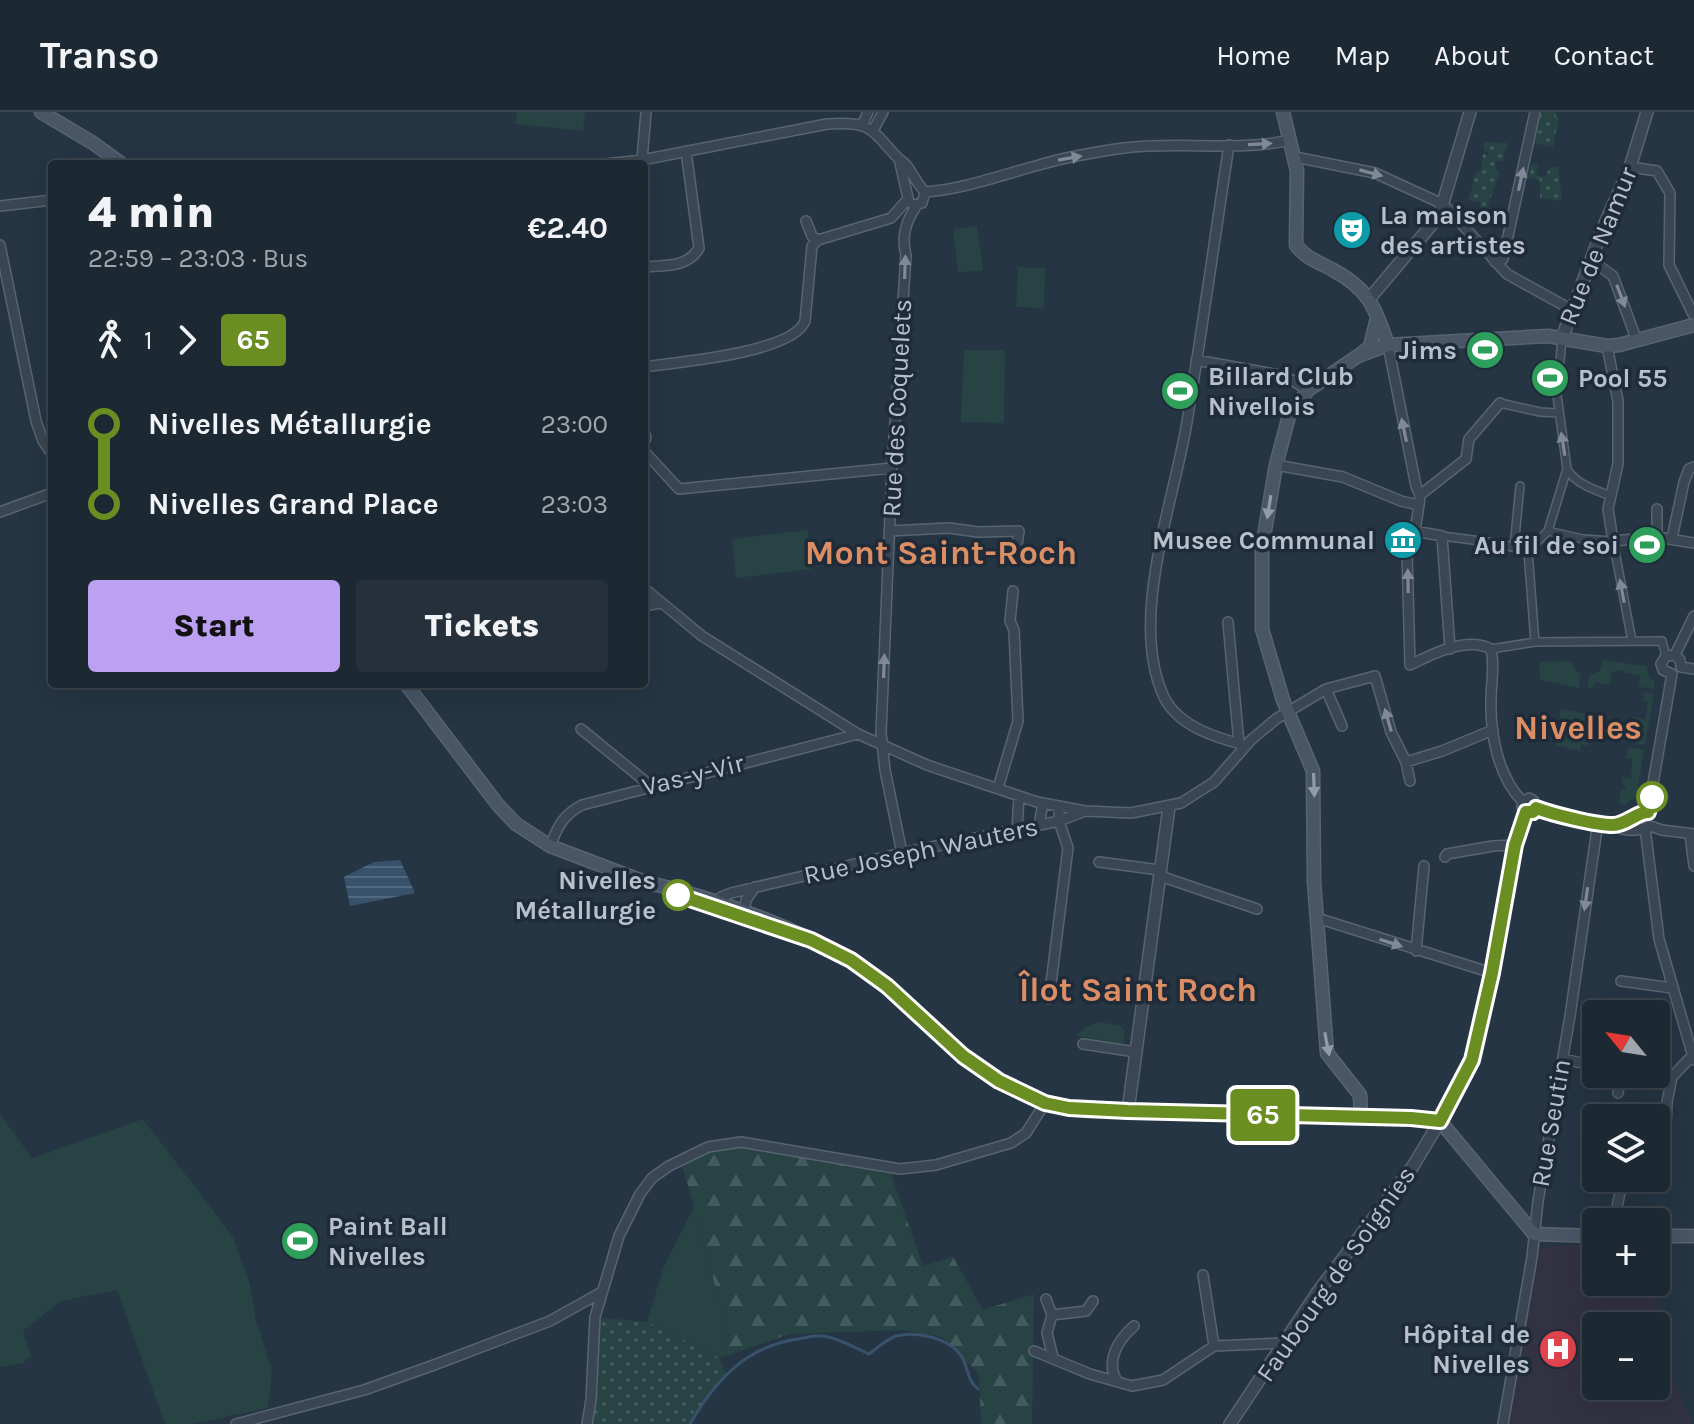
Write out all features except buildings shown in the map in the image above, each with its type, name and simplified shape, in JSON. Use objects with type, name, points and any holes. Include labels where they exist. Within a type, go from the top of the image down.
[{"type":"main road","points":[[41,112],[73,129],[116,160]]},
{"type":"main road","points":[[1283,112],[1295,157],[1296,245],[1301,252],[1352,281],[1370,298],[1388,345]]},
{"type":"main road","points":[[1361,1117],[1360,1095],[1327,1053],[1317,918],[1313,771],[1283,700],[1262,629],[1262,548],[1276,465],[1289,416],[1308,390],[1370,347],[1378,315]]},
{"type":"main road","points":[[1358,356],[1388,345],[1532,336],[1607,346],[1688,327]]},
{"type":"main road","points":[[409,688],[498,805],[516,824],[550,846],[811,940],[851,960],[887,986],[983,1071],[1050,1104],[1128,1111],[1440,1121],[1534,1234],[1582,1236]]},
{"type":"main road","points":[[1670,1236],[1694,1236]]},
{"type":"street","points":[[646,112],[642,160],[827,124],[862,125],[883,139],[905,163],[923,190],[924,201],[908,218],[900,222],[891,218]]},
{"type":"street","points":[[862,125],[868,112]]},
{"type":"street","points":[[873,131],[883,112]]},
{"type":"street","points":[[1370,298],[1439,216],[1470,112]]},
{"type":"street","points":[[1495,262],[1503,259],[1535,112]]},
{"type":"street","name":"Rue de Namur","points":[[1567,469],[1558,413],[1557,376],[1562,338],[1602,230],[1630,167],[1647,112]]},
{"type":"street","points":[[648,366],[757,350],[795,335],[803,328],[805,321],[810,252],[818,240],[891,218],[911,188],[946,191],[1062,159],[1146,146],[1229,145],[1290,140]]},
{"type":"street","points":[[1229,145],[1182,448],[1154,582],[1151,645],[1159,683],[1173,711],[1185,722],[1242,745]]},
{"type":"street","points":[[648,267],[686,262],[694,258],[699,248],[686,151]]},
{"type":"street","points":[[1295,157],[1375,173],[1443,206],[1507,274],[1572,310]]},
{"type":"street","points":[[899,159],[907,196],[917,205]]},
{"type":"street","points":[[1630,167],[1657,171],[1670,193],[1669,265],[1694,314],[1686,318],[1688,327]]},
{"type":"street","points":[[0,206],[48,200]]},
{"type":"street","name":"Rue des Coquelets","points":[[902,853],[881,744],[892,468],[906,255],[904,238],[908,218]]},
{"type":"street","points":[[806,221],[812,236],[818,240]]},
{"type":"street","points":[[0,245],[4,290],[36,421],[48,448]]},
{"type":"street","points":[[1590,266],[1602,268],[1613,276],[1637,341]]},
{"type":"street","points":[[1388,345],[1420,500],[1415,531],[1407,551],[1410,665],[1450,649],[1475,645],[1491,649],[1535,642],[1662,641],[1670,656],[1680,660],[1681,667]]},
{"type":"street","points":[[1607,346],[1616,389],[1619,425],[1618,464],[1608,509],[1632,641]]},
{"type":"street","points":[[1196,360],[1285,376],[1308,390]]},
{"type":"street","points":[[1276,465],[1343,477],[1401,501],[1420,500],[1466,459],[1469,439],[1500,403],[1558,413]]},
{"type":"street","points":[[648,455],[679,489],[892,468]]},
{"type":"street","points":[[1672,538],[1684,482],[1692,468]]},
{"type":"street","points":[[1567,469],[1570,476],[1611,496]]},
{"type":"street","points":[[1535,642],[1528,551],[1548,531],[1567,469]]},
{"type":"street","points":[[1514,547],[1520,486]]},
{"type":"street","points":[[0,512],[48,494]]},
{"type":"street","points":[[1657,509],[1657,537]]},
{"type":"street","points":[[889,531],[949,528],[978,532],[1019,531],[1015,560]]},
{"type":"street","points":[[1415,531],[1528,551]]},
{"type":"street","points":[[1548,531],[1583,539],[1613,541],[1657,537],[1694,543]]},
{"type":"street","points":[[1442,536],[1450,649]]},
{"type":"street","points":[[998,788],[1019,708],[1014,630],[1010,621],[1013,591]]},
{"type":"street","points":[[648,592],[702,636],[858,734],[927,765],[1043,803],[1110,813],[1131,813],[1181,803],[1214,782],[1242,745],[1259,731],[1326,689],[1375,676],[1391,732],[1406,762],[1410,781]]},
{"type":"street","points":[[648,605],[661,603]]},
{"type":"street","points":[[1672,674],[1665,673],[1661,667],[1662,661],[1670,656],[1694,616]]},
{"type":"street","points":[[1228,622],[1242,745]]},
{"type":"street","points":[[1491,649],[1493,730],[1511,791],[1528,807],[1614,825],[1633,832],[1646,827]]},
{"type":"street","points":[[1668,1104],[1672,1077],[1693,1058],[1657,928],[1646,827],[1652,817],[1648,812],[1672,674],[1681,667],[1694,669]]},
{"type":"street","points":[[1326,689],[1342,726]]},
{"type":"street","points":[[581,729],[651,786]]},
{"type":"street","points":[[1406,762],[1471,741],[1493,730]]},
{"type":"street","name":"Vas-y-Vir","points":[[550,846],[560,822],[582,805],[858,734]]},
{"type":"street","points":[[1017,830],[1019,796]]},
{"type":"street","points":[[1039,825],[1043,803]]},
{"type":"street","points":[[1049,999],[1068,848],[1059,821],[1059,806]]},
{"type":"street","points":[[1128,1111],[1169,807]]},
{"type":"street","points":[[1440,1121],[1472,1060],[1492,973],[1515,845],[1528,807]]},
{"type":"street","name":"Rue Joseph Wauters","points":[[715,906],[721,897],[755,887],[1059,821],[1089,811]]},
{"type":"street","points":[[1614,825],[1641,812],[1648,812]]},
{"type":"street","points":[[1637,816],[1637,822],[1646,827],[1692,834],[1694,866]]},
{"type":"street","name":"Rue Seutin","points":[[1503,1424],[1532,1257],[1598,822]]},
{"type":"street","points":[[1445,857],[1447,854],[1493,846],[1515,845]]},
{"type":"street","points":[[1099,862],[1160,873],[1257,909]]},
{"type":"street","points":[[1416,951],[1424,866]]},
{"type":"street","points":[[744,916],[746,900],[755,887]]},
{"type":"street","points":[[1317,918],[1492,973]]},
{"type":"street","points":[[1621,981],[1672,988]]},
{"type":"street","points":[[1083,1044],[1136,1052]]},
{"type":"street","points":[[1563,1059],[1582,1063]]},
{"type":"street","points":[[1618,1093],[1619,1088]]},
{"type":"street","points":[[587,1424],[595,1317],[619,1236],[640,1194],[652,1178],[669,1166],[708,1147],[749,1142],[900,1169],[936,1165],[1011,1143],[1026,1133],[1050,1104]]},
{"type":"street","name":"Faubourg de Soignies","points":[[1230,1424],[1317,1293],[1413,1166],[1440,1121]]},
{"type":"street","points":[[1203,1275],[1214,1346]]},
{"type":"street","points":[[236,1424],[364,1390],[420,1370],[550,1321],[602,1292]]},
{"type":"street","points":[[1046,1299],[1052,1315],[1047,1333],[1053,1357]]},
{"type":"street","points":[[1052,1315],[1086,1311],[1093,1301]]},
{"type":"street","points":[[1117,1381],[1112,1368],[1114,1354],[1120,1340],[1134,1326]]},
{"type":"street","points":[[1034,1351],[1090,1374],[1132,1386],[1163,1380],[1214,1346],[1284,1343]]},
{"type":"shaded area","points":[[400,860],[415,893],[350,906],[344,877],[374,862]]},
{"type":"shaded area","name":"Hôpital de Nivelles","points":[[1582,1244],[1582,1296],[1656,1296],[1659,1312],[1582,1312],[1582,1400],[1670,1400],[1670,1372],[1693,1424],[1509,1424],[1537,1249]]},
{"type":"green space","points":[[517,112],[585,112],[583,131],[515,124]]},
{"type":"green space","points":[[1538,112],[1556,112],[1559,118],[1553,147],[1532,143]]},
{"type":"green space","points":[[1483,142],[1508,143],[1502,162],[1496,161],[1499,173],[1484,217],[1480,214],[1480,202],[1467,200],[1471,195],[1468,194],[1475,173],[1481,171],[1483,154],[1488,155],[1489,152],[1484,151]]},
{"type":"green space","points":[[1532,163],[1538,164],[1536,175],[1545,177],[1550,167],[1558,166],[1562,201],[1540,198],[1540,180],[1528,178]]},
{"type":"green space","points":[[977,226],[983,270],[958,273],[953,229]]},
{"type":"green space","points":[[1018,267],[1045,268],[1044,308],[1016,307]]},
{"type":"green space","points":[[964,350],[1005,350],[1004,423],[961,422]]},
{"type":"green space","points":[[808,530],[812,569],[736,578],[732,539]]},
{"type":"green space","points":[[1603,660],[1646,666],[1649,677],[1655,682],[1654,689],[1639,687],[1640,674],[1632,676],[1632,673],[1622,670],[1612,672],[1610,685],[1595,682],[1593,688],[1587,687],[1589,676],[1600,671]]},
{"type":"green space","points":[[1572,661],[1581,675],[1579,688],[1540,680],[1539,662]]},
{"type":"green space","points":[[1644,692],[1654,694],[1645,745],[1629,742],[1633,717],[1645,719],[1648,702],[1643,701]]},
{"type":"green space","points":[[1561,709],[1592,715],[1588,746],[1581,744],[1580,751],[1555,745]]},
{"type":"green space","points":[[1628,747],[1644,750],[1637,795],[1625,805],[1619,804],[1621,789],[1627,788],[1622,784],[1622,777],[1631,779],[1632,759],[1626,758]]},
{"type":"green space","points":[[1098,1022],[1119,1025],[1125,1031],[1123,1044],[1076,1036]]},
{"type":"green space","points":[[0,1114],[32,1158],[143,1119],[233,1237],[250,1284],[256,1320],[272,1371],[268,1408],[192,1424],[165,1424],[117,1290],[61,1301],[23,1331],[31,1356],[23,1363],[0,1367]]},
{"type":"green space","points":[[724,1143],[811,1153],[891,1174],[923,1266],[953,1257],[983,1310],[1034,1294],[1032,1424],[981,1424],[979,1374],[942,1337],[905,1330],[790,1334],[720,1358],[729,1337],[681,1160]]},
{"type":"green space","points":[[694,1207],[729,1337],[720,1358],[647,1322],[663,1268]]},
{"type":"green space","points":[[595,1317],[647,1322],[720,1358],[726,1374],[706,1396],[690,1424],[587,1424]]},
{"type":"waterway","points":[[690,1424],[721,1380],[747,1358],[779,1343],[813,1336],[834,1338],[869,1354],[896,1336],[913,1334],[932,1337],[956,1350],[964,1360],[971,1382],[978,1389]]},
{"type":"bus line","name":"65","points":[[678,895],[811,940],[851,960],[887,986],[963,1056],[999,1081],[1045,1103],[1069,1108],[1123,1111],[1440,1121],[1472,1060],[1492,973],[1515,845],[1526,812],[1531,813],[1536,808],[1614,825],[1628,821],[1641,812],[1648,812],[1652,797]]},
{"type":"place","name":"La maison des artistes","points":[[1352,230]]},
{"type":"place","name":"Jims","points":[[1485,350]]},
{"type":"place","name":"Pool 55","points":[[1550,378]]},
{"type":"place","name":"Billard Club Nivellois","points":[[1180,391]]},
{"type":"place","name":"Musee Communal","points":[[1403,540]]},
{"type":"place","name":"Au fil de soi","points":[[1647,545]]},
{"type":"place","name":"Nivelles Métallurgie","points":[[678,895]]},
{"type":"place","name":"Paint Ball Nivelles","points":[[300,1241]]},
{"type":"place","name":"Hôpital de Nivelles","points":[[1558,1349]]},
{"type":"district","name":"Mont Saint-Roch","points":[[941,553]]},
{"type":"district","name":"Nivelles","points":[[1578,728]]},
{"type":"district","name":"Îlot Saint Roch","points":[[1138,990]]}]
